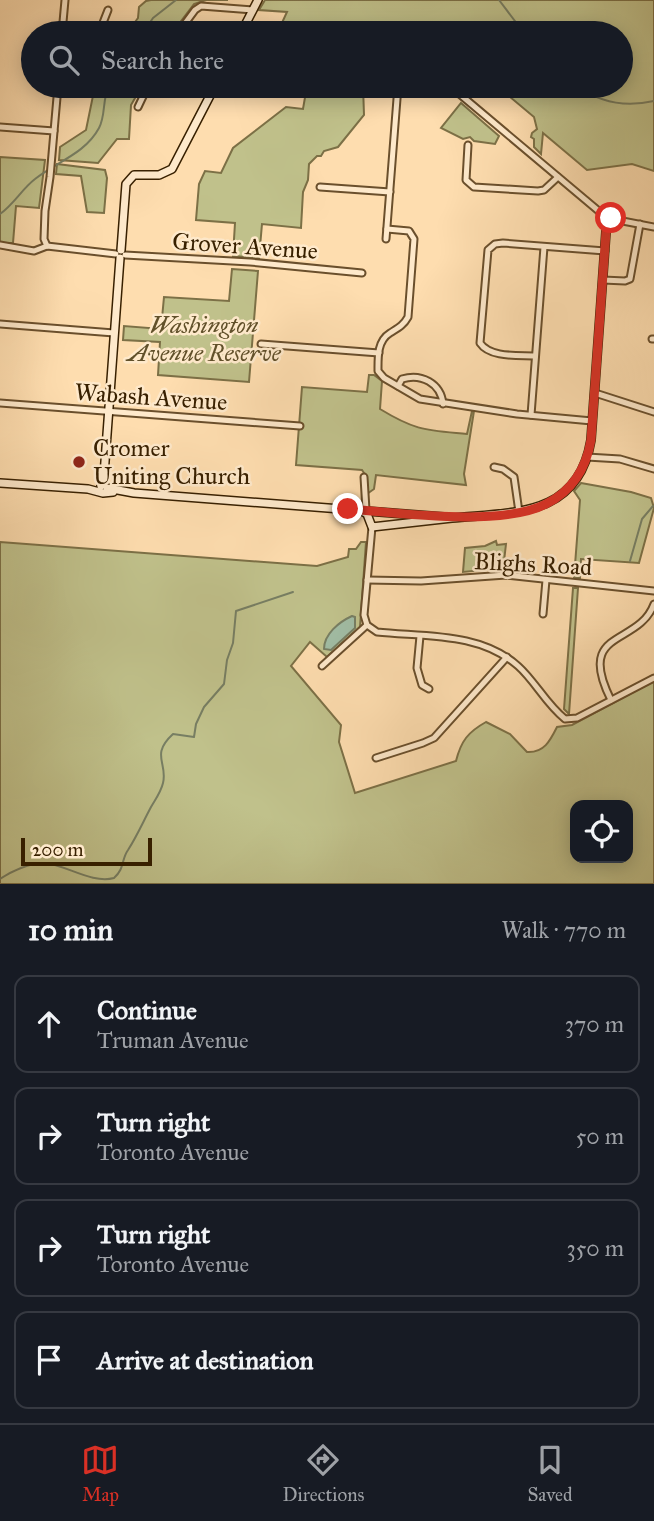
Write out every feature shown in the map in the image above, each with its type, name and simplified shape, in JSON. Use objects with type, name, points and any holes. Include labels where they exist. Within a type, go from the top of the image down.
[{"type":"street","points":[[63,21],[65,0]]},
{"type":"street","points":[[247,21],[258,0]]},
{"type":"street","points":[[187,21],[201,6],[253,10]]},
{"type":"street","points":[[104,21],[108,10]]},
{"type":"street","points":[[47,246],[44,236],[57,98]]},
{"type":"street","points":[[138,107],[142,98]]},
{"type":"street","points":[[104,489],[125,191],[131,178],[140,174],[168,173],[176,164],[209,98]]},
{"type":"street","points":[[386,239],[397,98]]},
{"type":"street","points":[[464,98],[607,218],[654,227]]},
{"type":"street","points":[[0,127],[54,131]]},
{"type":"street","points":[[468,145],[466,180],[474,187],[538,191],[544,190],[558,177]]},
{"type":"street","points":[[320,187],[390,192]]},
{"type":"street","points":[[372,527],[519,512],[545,505],[562,494],[578,478],[587,457],[592,421],[607,218]]},
{"type":"street","points":[[603,280],[630,279],[640,224]]},
{"type":"street","points":[[387,229],[412,233],[414,237],[408,317],[403,326],[386,336],[380,346],[378,371],[384,378],[420,399],[443,404],[592,421]]},
{"type":"street","points":[[536,356],[486,350],[480,344],[488,250],[498,243],[605,251]]},
{"type":"street","name":"Grover Avenue","points":[[0,245],[34,251],[47,246],[362,273]]},
{"type":"street","points":[[531,415],[544,247]]},
{"type":"street","points":[[0,324],[114,333]]},
{"type":"street","points":[[261,344],[379,353]]},
{"type":"street","points":[[398,386],[402,379],[411,376],[425,379],[435,385],[443,404]]},
{"type":"street","points":[[595,393],[654,412]]},
{"type":"street","name":"Wabash Avenue","points":[[0,403],[300,426]]},
{"type":"street","points":[[587,457],[620,459],[654,469]]},
{"type":"street","points":[[494,467],[503,469],[514,477],[519,512]]},
{"type":"street","points":[[364,477],[363,510],[372,527],[364,615],[367,625],[377,632],[477,642],[489,646],[525,672],[565,719],[577,718],[654,678]]},
{"type":"street","points":[[0,482],[448,518]]},
{"type":"street","name":"Blighs Road","points":[[367,580],[421,581],[495,575],[654,591]]},
{"type":"street","points":[[543,614],[546,580]]},
{"type":"street","points":[[611,700],[601,678],[602,656],[614,640],[647,617],[654,604]]},
{"type":"street","points":[[322,666],[367,625]]},
{"type":"street","points":[[419,636],[417,667],[420,687],[429,689]]},
{"type":"street","points":[[376,758],[433,738],[507,657]]},
{"type":"green space","points":[[206,0],[194,4],[181,21],[136,21],[139,7],[146,1]]},
{"type":"green space","points":[[265,0],[654,0],[654,171],[632,164],[587,170],[543,133],[541,154],[534,147],[534,139],[531,137],[537,129],[534,117],[511,98],[633,98],[633,21],[283,21],[287,12],[259,10]]},
{"type":"green space","points":[[93,98],[135,98],[131,105],[129,139],[117,139],[98,163],[59,160],[60,147],[86,130]]},
{"type":"green space","points":[[305,98],[363,98],[364,115],[338,147],[324,151],[309,164],[308,180],[303,192],[301,228],[262,224],[259,258],[233,256],[235,223],[196,220],[199,184],[205,171],[221,173],[233,148],[286,107],[303,109]]},
{"type":"green space","points":[[461,103],[499,136],[495,144],[474,141],[470,137],[463,139],[441,128]]},
{"type":"green space","points":[[0,157],[45,160],[39,208],[16,206],[13,243],[0,243]]},
{"type":"green space","points":[[57,164],[105,170],[107,178],[104,213],[87,212],[81,176],[56,174]]},
{"type":"green space","name":"Washington Avenue Reserve","points":[[232,269],[258,271],[249,382],[158,375],[160,342],[123,340],[124,326],[161,329],[164,297],[229,301]]},
{"type":"green space","points":[[369,375],[382,381],[380,409],[413,426],[467,434],[474,411],[464,474],[466,485],[376,475],[374,489],[367,494],[366,476],[362,470],[296,465],[302,387],[367,392]]},
{"type":"green space","points":[[581,483],[651,498],[654,508],[639,563],[581,559],[580,578],[574,578],[580,500],[574,491]]},
{"type":"green space","points":[[496,541],[497,545],[506,544],[503,570],[463,572],[465,548],[485,546]]},
{"type":"green space","points":[[0,542],[317,566],[348,557],[349,549],[356,549],[361,542],[366,542],[360,627],[327,657],[310,642],[291,666],[341,725],[339,742],[355,793],[456,761],[466,738],[486,722],[510,734],[527,752],[533,752],[549,741],[557,727],[572,725],[654,681],[654,884],[0,884]]},
{"type":"green space","points":[[573,588],[578,588],[569,714],[564,709]]},
{"type":"shaded area","points":[[352,616],[355,617],[355,628],[331,650],[324,649],[333,629]]},
{"type":"waterway","points":[[151,21],[176,0]]},
{"type":"waterway","points":[[499,0],[515,21]]},
{"type":"waterway","points":[[0,214],[35,179],[86,145],[101,123],[105,98]]},
{"type":"waterway","points":[[600,98],[634,104],[654,101]]},
{"type":"waterway","points":[[630,561],[642,519],[653,506]]},
{"type":"waterway","points":[[0,879],[39,863],[53,864],[97,878],[114,878],[162,786],[162,748],[173,734],[194,737],[196,724],[204,707],[224,684],[227,660],[233,643],[236,611],[293,592]]},
{"type":"place","name":"Cromer Uniting Church","points":[[79,462]]},
{"type":"route","points":[[348,509],[448,518],[502,514],[540,507],[570,488],[581,472],[591,440],[607,218],[611,218]]}]
